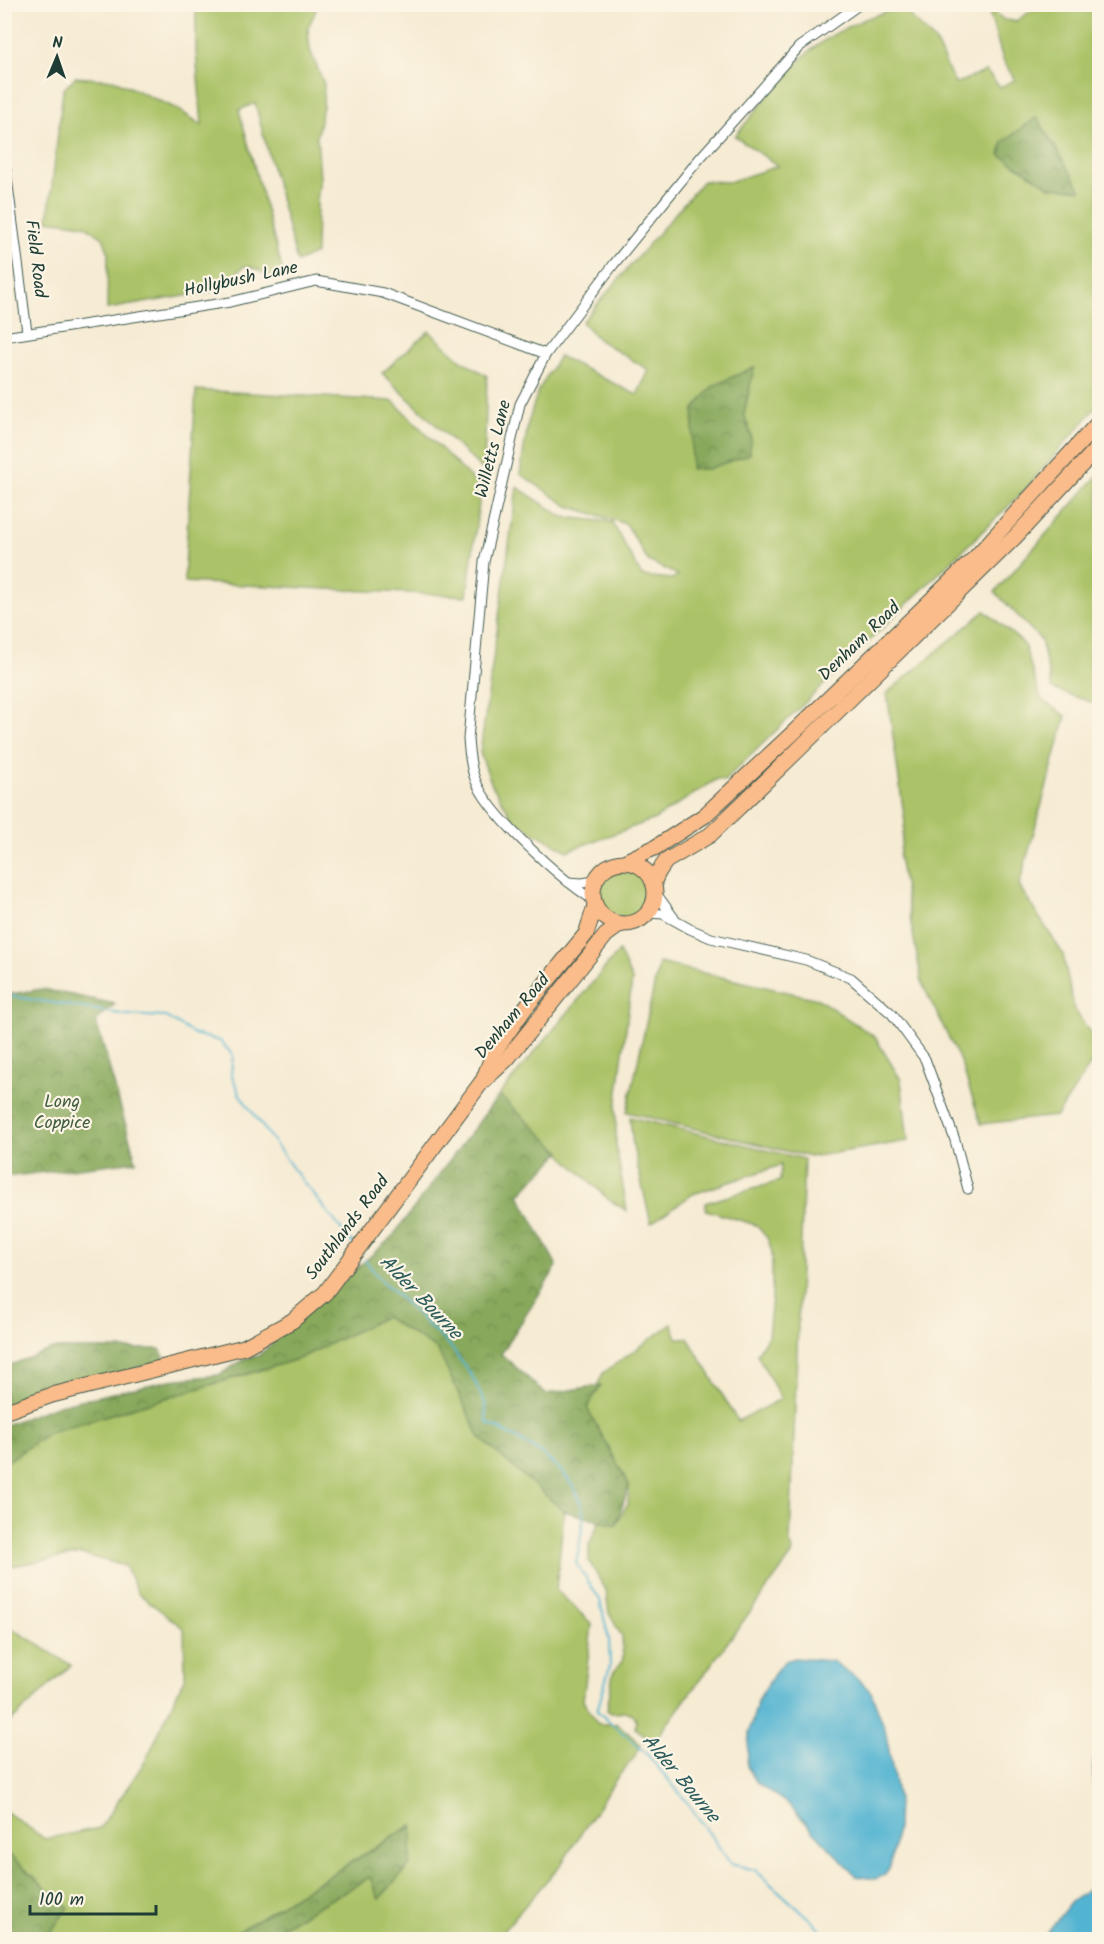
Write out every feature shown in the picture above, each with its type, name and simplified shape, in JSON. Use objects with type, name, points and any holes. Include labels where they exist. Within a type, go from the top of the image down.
[{"type":"main road","name":"Denham Road","points":[[624,862],[656,847],[704,816],[974,559],[1100,421]]},
{"type":"main road","name":"Denham Road","points":[[654,888],[659,871],[666,861],[710,835],[1015,537],[1100,445]]},
{"type":"main road","points":[[624,862],[642,868],[649,874],[654,888],[653,903],[648,912],[639,920],[621,924],[606,918],[594,903],[595,881],[606,867],[624,862]]},
{"type":"main road","name":"Denham Road","points":[[481,1083],[494,1052],[526,1007],[586,934],[594,903]]},
{"type":"main road","name":"Denham Road","points":[[481,1083],[507,1059],[606,935],[621,924]]},
{"type":"main road","name":"Southlands Road","points":[[4,1412],[52,1395],[244,1347],[292,1321],[325,1293],[481,1083]]},
{"type":"street","name":"Willetts Lane","points":[[594,903],[549,866],[505,822],[483,795],[473,772],[468,739],[484,562],[520,404],[546,354],[614,264],[700,158],[799,47],[860,4]]},
{"type":"street","name":"Field Road","points":[[4,155],[27,332]]},
{"type":"street","name":"Hollybush Lane","points":[[4,337],[231,302],[316,281],[383,293],[546,354]]},
{"type":"street","points":[[568,882],[595,881]]},
{"type":"street","points":[[654,888],[674,918]]},
{"type":"street","points":[[648,912],[674,918],[690,929],[711,938],[806,960],[851,978],[892,1014],[925,1059],[955,1140],[968,1189]]},
{"type":"green space","points":[[196,5],[315,5],[316,10],[308,28],[310,50],[324,84],[323,106],[317,136],[320,178],[316,253],[297,262],[255,103],[239,110],[284,276],[267,275],[244,266],[220,290],[107,309],[108,251],[103,238],[84,225],[48,220],[63,90],[75,77],[114,80],[177,109],[202,125],[196,52]]},
{"type":"green space","points":[[903,9],[935,41],[955,84],[986,71],[1000,87],[1015,80],[1003,60],[989,12],[994,12],[1004,20],[1016,21],[1034,9],[1099,11],[1099,404],[1022,493],[724,781],[717,779],[655,819],[567,851],[515,822],[492,785],[480,753],[517,487],[563,517],[612,522],[642,576],[672,579],[678,575],[648,561],[626,524],[568,506],[520,474],[528,423],[538,391],[559,356],[637,395],[649,370],[599,340],[582,322],[703,181],[729,182],[778,166],[735,136],[811,50],[849,26],[890,11]],"holes":[[[754,367],[744,414],[751,435],[692,463],[694,409],[713,386]]]},
{"type":"green space","points":[[1037,117],[1081,190],[1050,187],[1000,155],[1003,142]]},
{"type":"green space","points":[[429,331],[461,360],[487,376],[484,471],[382,373]]},
{"type":"green space","points":[[754,367],[744,414],[751,435],[750,454],[708,469],[691,469],[694,409],[713,386]]},
{"type":"green space","points":[[196,390],[393,401],[481,488],[467,596],[184,582]]},
{"type":"green space","points":[[1099,474],[1099,705],[1052,689],[1041,640],[995,592]]},
{"type":"green space","points":[[985,611],[1024,644],[1041,699],[1066,716],[1019,886],[1063,954],[1074,1009],[1100,1050],[1057,1116],[981,1124],[961,1063],[922,983],[899,857],[905,823],[887,693]]},
{"type":"green space","points":[[619,869],[629,869],[644,879],[648,893],[647,902],[638,913],[629,917],[619,917],[604,907],[600,898],[600,888],[610,873]]},
{"type":"green space","points":[[619,951],[632,980],[616,1108],[616,1146],[627,1211],[609,1200],[499,1095]]},
{"type":"green space","points":[[659,963],[818,999],[875,1037],[901,1080],[908,1141],[810,1157],[627,1112]]},
{"type":"green space","name":"Long Coppice","points":[[42,989],[115,1004],[96,1021],[136,1161],[5,1177],[5,995]]},
{"type":"green space","points":[[499,1095],[561,1152],[519,1195],[557,1266],[501,1354],[546,1394],[601,1385],[587,1408],[629,1485],[616,1525],[564,1511],[480,1438],[437,1349],[385,1317],[298,1359],[50,1432],[5,1463],[5,1425],[59,1405],[170,1380],[219,1375],[246,1358],[258,1356],[392,1237]]},
{"type":"green space","points":[[630,1117],[804,1159],[790,1544],[793,1550],[792,1555],[654,1742],[635,1728],[636,1720],[633,1714],[611,1713],[607,1710],[613,1673],[623,1660],[622,1637],[609,1613],[606,1591],[589,1561],[589,1545],[600,1520],[616,1524],[628,1503],[629,1485],[587,1408],[603,1373],[672,1324],[677,1338],[688,1338],[738,1421],[781,1399],[757,1354],[768,1336],[772,1297],[772,1253],[768,1239],[756,1225],[706,1210],[705,1203],[780,1181],[781,1165],[693,1194],[651,1223],[633,1147]]},
{"type":"green space","points":[[385,1317],[437,1349],[480,1438],[564,1511],[556,1590],[592,1624],[583,1701],[598,1724],[618,1724],[641,1745],[634,1758],[616,1779],[562,1863],[496,1939],[260,1939],[370,1877],[379,1899],[410,1865],[412,1825],[225,1939],[46,1939],[67,1907],[5,1851],[5,1811],[45,1839],[100,1828],[146,1760],[185,1676],[184,1629],[138,1593],[125,1566],[81,1554],[5,1567],[5,1463],[50,1432],[298,1359]]},
{"type":"green space","points":[[52,1349],[160,1349],[166,1360],[5,1406],[5,1367]]},
{"type":"green space","points":[[5,1624],[71,1665],[5,1727]]},
{"type":"green space","points":[[413,1825],[410,1865],[379,1899],[370,1877],[260,1939],[225,1939]]},
{"type":"green space","points":[[5,1851],[68,1907],[46,1939],[12,1939],[5,1934]]},
{"type":"water","points":[[795,1658],[832,1661],[857,1678],[871,1692],[885,1729],[898,1799],[897,1829],[890,1867],[885,1875],[876,1879],[856,1876],[789,1805],[757,1783],[747,1766],[749,1732],[758,1700],[778,1668],[785,1661]]},
{"type":"water","points":[[1099,1731],[1099,1882],[1097,1809],[1093,1768]]},
{"type":"water","points":[[1099,1882],[1099,1939],[1042,1939],[1071,1902]]},
{"type":"waterway","name":"Alder Bourne","points":[[4,995],[127,1015],[166,1017],[194,1034],[220,1041],[233,1055],[231,1073],[240,1095],[294,1170],[353,1244]]},
{"type":"waterway","name":"Alder Bourne","points":[[365,1260],[379,1278],[450,1346],[472,1376],[485,1403],[487,1423],[546,1457],[570,1482],[578,1496],[583,1516],[576,1563],[600,1600],[609,1640],[610,1666],[597,1711],[646,1753],[687,1802],[731,1864],[755,1870],[833,1940]]}]
